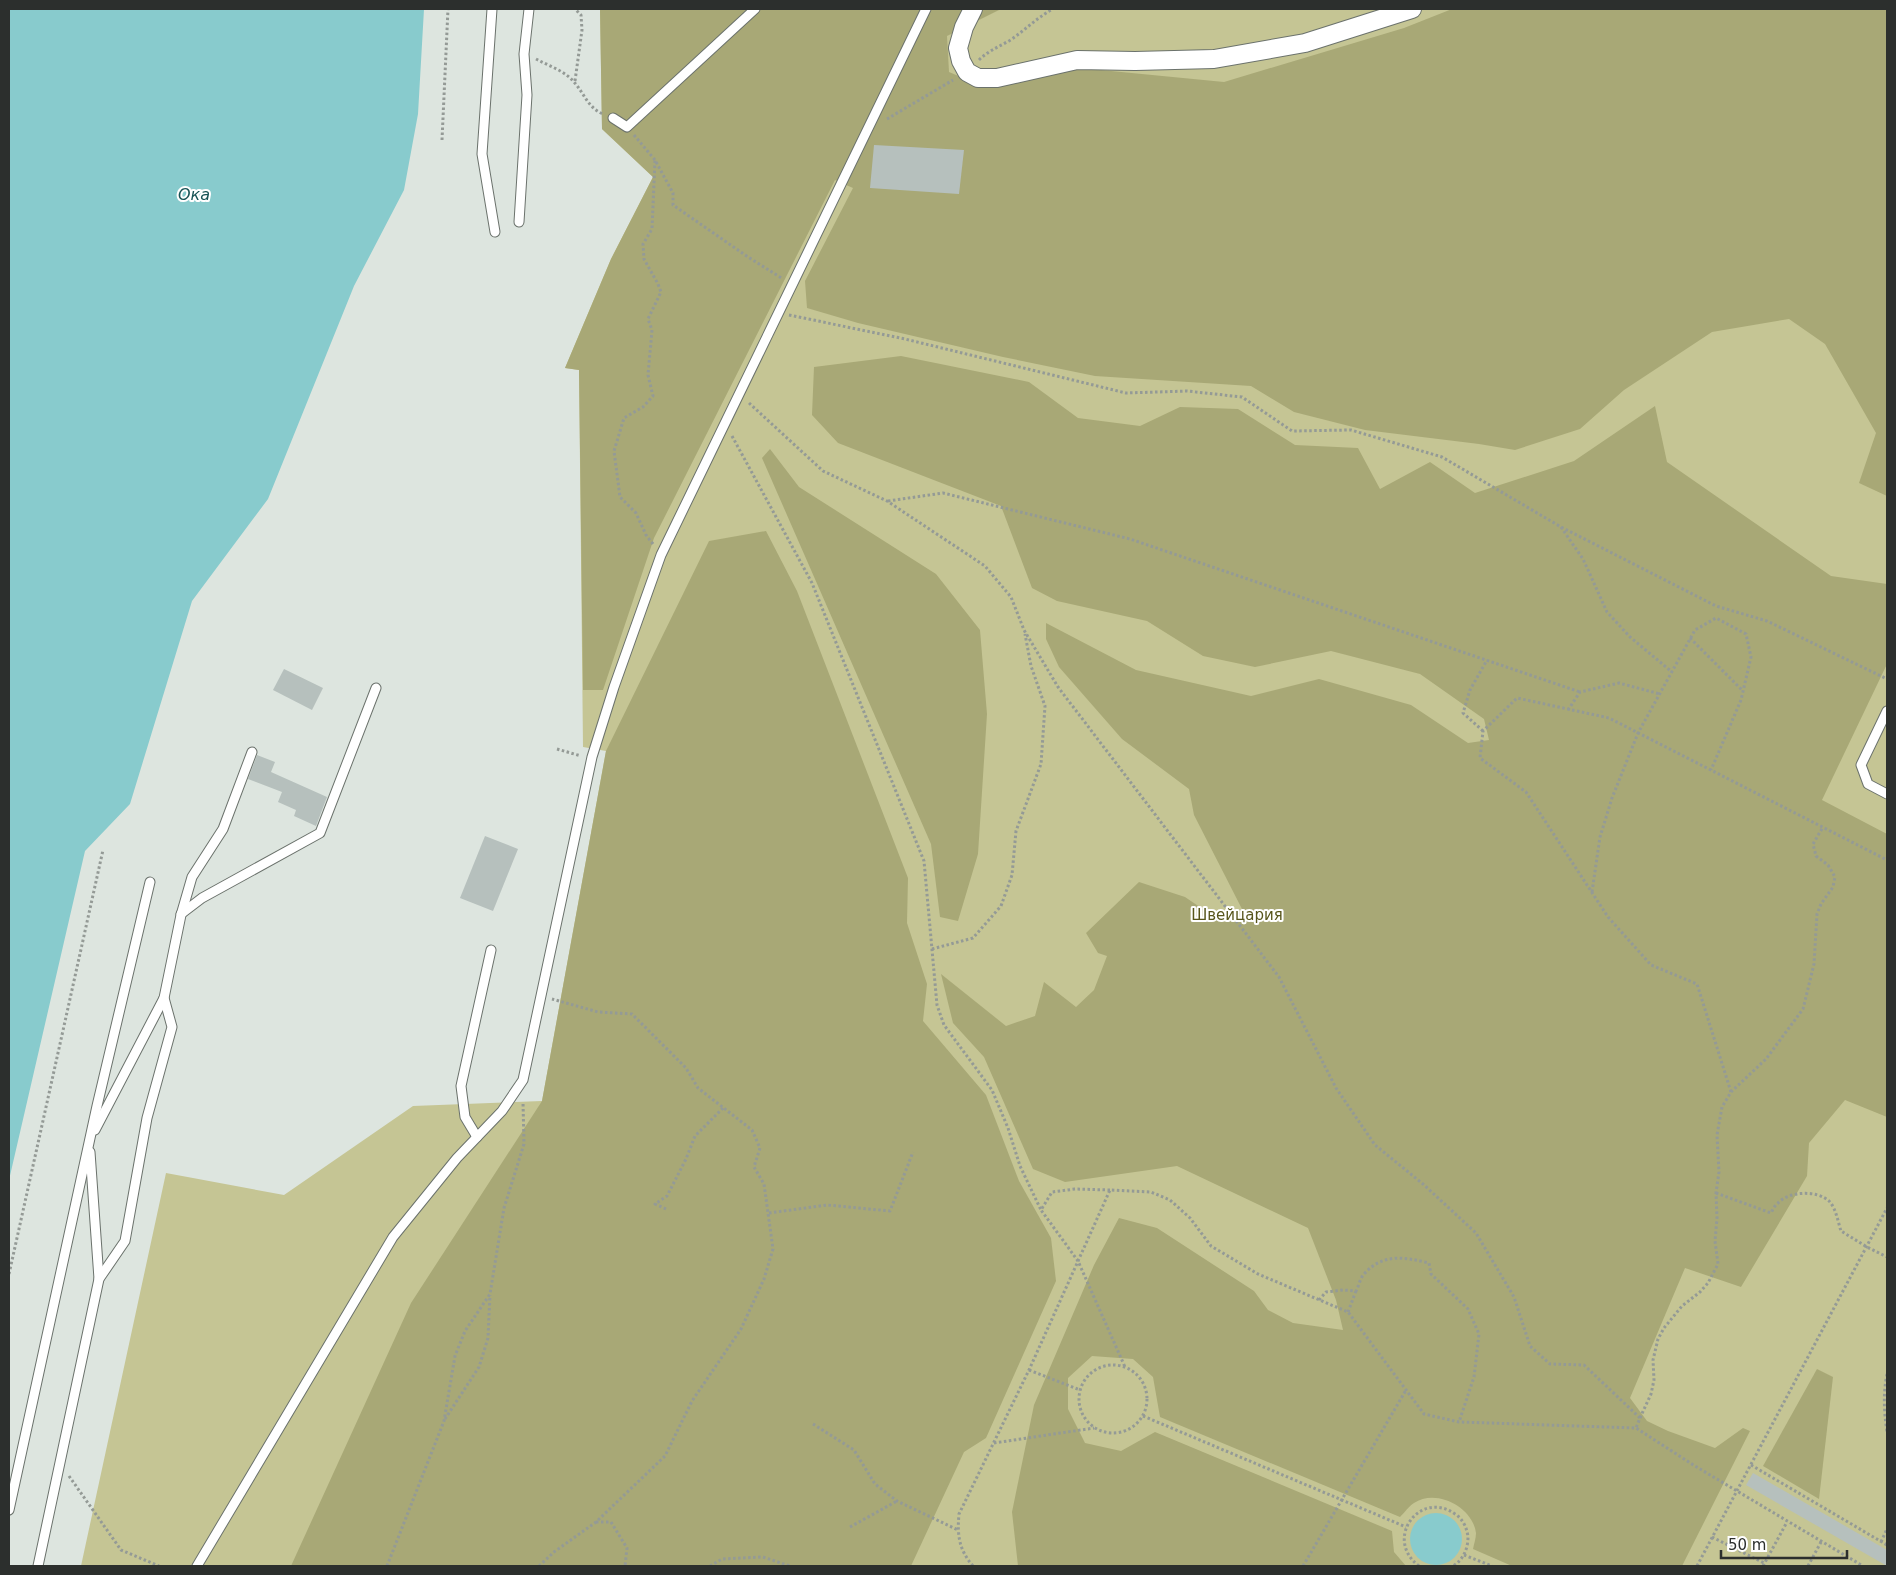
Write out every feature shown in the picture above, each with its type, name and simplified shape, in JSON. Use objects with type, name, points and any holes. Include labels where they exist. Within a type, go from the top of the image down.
[{"type":"street","points":[[973,9],[964,27],[958,48],[961,61],[967,72],[978,78],[997,78],[1077,60],[1214,59],[1305,43],[1412,9]]},
{"type":"lane","points":[[492,9],[482,154],[495,232]]},
{"type":"lane","points":[[519,222],[527,95],[524,54],[529,9]]},
{"type":"lane","points":[[613,118],[626,127],[755,9]]},
{"type":"lane","points":[[197,1566],[393,1237],[458,1158],[502,1111],[523,1080],[592,757],[660,555],[926,9]]},
{"type":"lane","points":[[181,915],[202,898],[320,833],[376,688]]},
{"type":"lane","points":[[1887,711],[1861,765],[1868,784],[1887,794]]},
{"type":"lane","points":[[38,1566],[99,1279],[90,1140],[164,998],[181,915],[192,876],[223,829],[252,752]]},
{"type":"lane","points":[[9,1510],[90,1140],[150,882]]},
{"type":"lane","points":[[477,1137],[465,1117],[461,1086],[491,950]]},
{"type":"lane","points":[[99,1279],[125,1242],[147,1118],[172,1027],[164,998]]},
{"type":"path","points":[[442,140],[448,9]]},
{"type":"path","points":[[575,9],[582,15]]},
{"type":"path","points":[[575,82],[582,30],[581,9]]},
{"type":"path","points":[[869,129],[967,72],[986,52],[1012,39],[1038,17],[1053,9]]},
{"type":"path","points":[[524,54],[566,74],[575,82],[588,102],[599,112],[613,118]]},
{"type":"path","points":[[626,127],[655,160],[673,193],[673,205],[748,257],[792,284]]},
{"type":"path","points":[[655,160],[652,229],[643,244],[644,259],[658,284],[660,292],[648,319],[652,330],[648,375],[652,396],[643,407],[624,418],[614,451],[620,497],[636,513],[646,535],[660,555]]},
{"type":"path","points":[[778,313],[904,338],[1126,393],[1187,391],[1242,397],[1292,430],[1351,430],[1442,457],[1561,527],[1716,606],[1767,621],[1885,678]]},
{"type":"path","points":[[739,393],[822,471],[887,501],[985,566],[1011,597],[1024,630],[1058,687],[1280,977],[1336,1088],[1374,1145],[1424,1184],[1476,1233],[1514,1297],[1530,1346],[1550,1364],[1584,1365],[1640,1418]]},
{"type":"path","points":[[724,422],[812,583],[924,861],[937,1005],[944,1025],[992,1090],[1008,1128],[1020,1166],[1041,1210],[1078,1261],[1125,1367]]},
{"type":"path","points":[[887,501],[943,493],[1130,539],[1580,692],[1619,683],[1660,694]]},
{"type":"path","points":[[1561,527],[1583,559],[1607,612],[1630,638],[1672,672]]},
{"type":"path","points":[[1592,892],[1600,837],[1612,798],[1638,733],[1695,630],[1716,618],[1746,634],[1751,657],[1741,700],[1711,770]]},
{"type":"path","points":[[932,949],[973,938],[1001,906],[1012,875],[1016,831],[1041,764],[1045,706],[1031,666],[1024,630]]},
{"type":"path","points":[[1690,638],[1743,692]]},
{"type":"path","points":[[1483,731],[1463,713],[1470,690],[1487,660]]},
{"type":"path","points":[[1568,710],[1580,692]]},
{"type":"path","points":[[1731,1092],[1697,984],[1650,965],[1608,917],[1526,792],[1480,758],[1483,731],[1517,698],[1608,718],[1887,860]]},
{"type":"path","points":[[557,749],[581,756]]},
{"type":"path","points":[[1636,1428],[1651,1394],[1654,1380],[1652,1360],[1658,1339],[1664,1328],[1682,1306],[1708,1283],[1718,1264],[1715,1241],[1718,1218],[1716,1193],[1719,1172],[1717,1136],[1722,1107],[1731,1092],[1766,1060],[1802,1009],[1814,964],[1817,914],[1832,887],[1835,877],[1828,865],[1816,856],[1812,844],[1823,827]]},
{"type":"path","points":[[9,1274],[102,850]]},
{"type":"path","points":[[539,1566],[554,1552],[596,1522],[665,1456],[692,1402],[741,1329],[764,1279],[773,1249],[764,1184],[754,1167],[760,1148],[752,1130],[698,1088],[686,1068],[632,1014],[598,1012],[542,996]]},
{"type":"path","points":[[387,1566],[444,1421],[479,1367],[488,1338],[490,1294],[504,1208],[524,1144],[523,1080]]},
{"type":"path","points":[[666,1209],[655,1204],[667,1196],[686,1159],[695,1136],[723,1108]]},
{"type":"path","points":[[769,1213],[827,1205],[890,1212],[913,1152]]},
{"type":"path","points":[[1041,1210],[1052,1192],[1075,1190],[1152,1192],[1170,1200],[1190,1218],[1211,1246],[1258,1274],[1348,1312],[1424,1414],[1459,1422],[1636,1428],[1787,1522],[1863,1566]]},
{"type":"path","points":[[973,1566],[963,1554],[958,1530],[959,1514],[1029,1370],[1110,1190]]},
{"type":"path","points":[[1716,1193],[1771,1212],[1778,1202],[1791,1195],[1815,1194],[1830,1202],[1841,1231],[1887,1257]]},
{"type":"path","points":[[1697,1566],[1887,1208]]},
{"type":"path","points":[[1348,1312],[1362,1276],[1379,1260],[1405,1257],[1429,1263],[1431,1274],[1468,1309],[1479,1334],[1474,1377],[1459,1422]]},
{"type":"path","points":[[1319,1300],[1326,1292],[1343,1290],[1356,1292]]},
{"type":"path","points":[[444,1421],[455,1356],[465,1331],[490,1294]]},
{"type":"path","points":[[1113,1365],[1125,1367],[1135,1373],[1142,1382],[1146,1393],[1147,1405],[1143,1416],[1136,1425],[1126,1431],[1115,1434],[1104,1433],[1086,1421],[1080,1411],[1078,1401],[1080,1390],[1084,1380],[1092,1372],[1102,1367],[1113,1365]]},
{"type":"path","points":[[1029,1370],[1080,1390]]},
{"type":"path","points":[[1887,1374],[1884,1388],[1887,1432]]},
{"type":"path","points":[[1304,1566],[1406,1390]]},
{"type":"path","points":[[1143,1416],[1406,1527]]},
{"type":"path","points":[[814,1424],[854,1450],[875,1484],[897,1502],[958,1530]]},
{"type":"path","points":[[994,1443],[1094,1428]]},
{"type":"path","points":[[60,1463],[121,1550],[159,1566]]},
{"type":"path","points":[[1750,1465],[1887,1545]]},
{"type":"path","points":[[850,1528],[897,1502]]},
{"type":"path","points":[[1419,1566],[1410,1558],[1405,1548],[1406,1527],[1411,1518],[1419,1511],[1440,1507],[1450,1510],[1458,1516],[1468,1534],[1468,1545],[1464,1555],[1453,1566]]},
{"type":"path","points":[[596,1522],[611,1522],[627,1548],[625,1566]]},
{"type":"path","points":[[1712,1537],[1763,1565],[1787,1522]]},
{"type":"path","points":[[1881,1542],[1887,1529]]},
{"type":"path","points":[[1808,1566],[1821,1542]]},
{"type":"path","points":[[1464,1555],[1492,1566]]},
{"type":"path","points":[[710,1566],[722,1559],[762,1557],[790,1566]]},
{"type":"green space","name":"Швейцария","points":[[600,9],[1887,9],[1887,1566],[81,1566],[166,1173],[284,1195],[413,1106],[542,1101],[606,751],[583,747],[579,370],[565,368],[611,259],[653,177],[602,129]]},
{"type":"green space","points":[[600,9],[1001,9],[947,36],[949,72],[987,88],[1070,67],[1224,82],[1404,28],[1452,9],[1887,9],[1887,496],[1859,483],[1876,433],[1825,344],[1789,319],[1712,332],[1624,390],[1580,429],[1515,450],[1365,430],[1294,412],[1251,386],[1095,376],[1003,357],[858,323],[807,308],[805,281],[853,188],[835,180],[654,538],[603,690],[583,690],[579,370],[565,368],[611,259],[653,177],[602,129]]},
{"type":"green space","points":[[901,356],[1029,382],[1078,418],[1140,426],[1180,407],[1238,409],[1295,445],[1358,448],[1380,489],[1430,462],[1475,493],[1574,461],[1655,406],[1667,462],[1831,576],[1887,584],[1887,664],[1822,800],[1887,834],[1887,1117],[1845,1100],[1809,1143],[1807,1176],[1741,1287],[1685,1268],[1630,1398],[1647,1421],[1668,1431],[1715,1448],[1743,1428],[1750,1431],[1682,1566],[1512,1566],[1473,1549],[1476,1533],[1473,1524],[1461,1508],[1452,1503],[1442,1499],[1423,1499],[1412,1504],[1400,1517],[1160,1417],[1153,1377],[1133,1359],[1092,1356],[1068,1378],[1068,1409],[1085,1443],[1121,1451],[1155,1432],[1392,1531],[1394,1552],[1406,1566],[1018,1566],[1012,1512],[1034,1405],[1094,1265],[1119,1218],[1157,1228],[1254,1291],[1268,1310],[1293,1323],[1343,1330],[1336,1300],[1308,1228],[1177,1166],[1065,1182],[1033,1169],[984,1057],[953,1023],[941,974],[1006,1026],[1035,1016],[1044,982],[1076,1007],[1094,990],[1107,956],[1098,953],[1086,933],[1139,882],[1185,897],[1213,916],[1242,909],[1194,815],[1189,789],[1122,739],[1059,667],[1046,639],[1046,623],[1136,670],[1251,696],[1319,679],[1411,705],[1468,743],[1489,740],[1484,719],[1420,674],[1331,651],[1255,667],[1203,656],[1147,621],[1057,601],[1032,588],[1001,506],[838,443],[812,415],[814,367]]},
{"type":"green space","points":[[770,449],[799,487],[936,574],[980,630],[987,714],[978,854],[958,921],[940,917],[931,844],[762,458]]},
{"type":"green space","points":[[766,531],[797,591],[908,878],[907,923],[927,984],[923,1021],[986,1095],[1019,1181],[1051,1238],[1056,1281],[986,1438],[964,1452],[911,1566],[291,1566],[411,1303],[542,1101],[606,751],[709,541]]},
{"type":"green space","points":[[1817,1369],[1833,1377],[1819,1499],[1763,1466]]},
{"type":"water","name":"Ока","points":[[9,9],[424,9],[418,114],[404,190],[354,286],[268,499],[192,601],[130,804],[85,851],[9,1180]]},
{"type":"water","points":[[1436,1513],[1446,1515],[1454,1521],[1460,1529],[1462,1539],[1460,1549],[1454,1557],[1446,1563],[1436,1565],[1426,1563],[1418,1557],[1412,1549],[1410,1539],[1412,1529],[1418,1521],[1426,1515]]},
{"type":"building","points":[[874,145],[964,150],[959,194],[870,188]]},
{"type":"building","points":[[284,669],[323,688],[312,710],[273,690]]},
{"type":"building","points":[[257,755],[275,762],[271,772],[327,797],[316,826],[294,816],[296,810],[278,802],[282,792],[248,779]]},
{"type":"building","points":[[485,836],[518,849],[493,911],[460,898]]},
{"type":"building","points":[[1753,1473],[1887,1550],[1887,1566],[1746,1485]]}]
